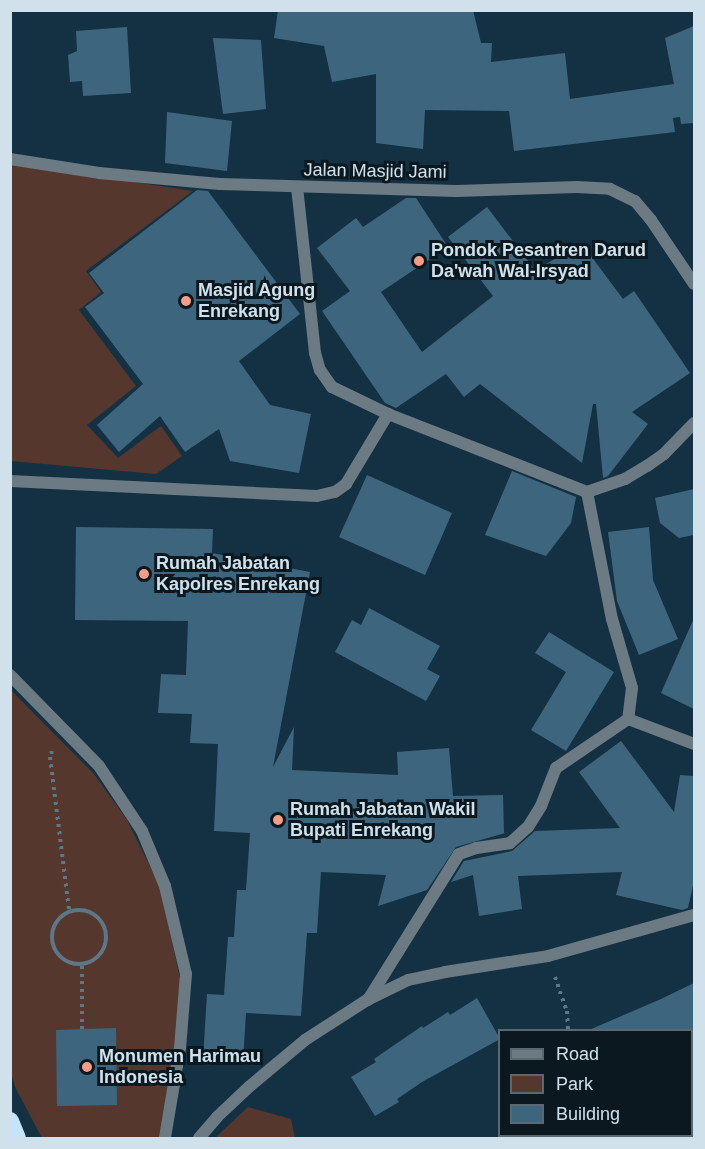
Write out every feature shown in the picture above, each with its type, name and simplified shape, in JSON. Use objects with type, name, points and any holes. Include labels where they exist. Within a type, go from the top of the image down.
[{"type":"highway","points":[[10,1121],[17,1138]]},
{"type":"street","name":"Jalan Masjid Jami","points":[[10,159],[99,173],[220,184],[457,191],[577,187],[610,189],[635,201],[651,220],[694,284]]},
{"type":"street","points":[[297,187],[315,353],[320,370],[332,387],[388,414],[587,492],[625,479],[647,466],[664,454],[694,423]]},
{"type":"street","points":[[10,481],[317,496],[335,492],[346,484],[388,414]]},
{"type":"street","points":[[368,1000],[459,854],[476,848],[510,843],[528,827],[541,806],[556,768],[628,719],[632,688],[612,619],[587,492]]},
{"type":"street","points":[[10,675],[58,727],[99,766],[142,831],[165,886],[186,974],[180,1048],[165,1138]]},
{"type":"street","points":[[628,719],[694,744]]},
{"type":"street","points":[[199,1138],[241,1094],[305,1040],[368,1000],[408,980],[548,956],[694,915]]},
{"type":"path","points":[[58,727],[50,757],[69,910]]},
{"type":"path","points":[[69,910],[87,910],[101,920],[108,936],[102,953],[88,963],[71,964],[57,954],[51,938],[56,921],[69,910]]},
{"type":"path","points":[[548,956],[567,1011],[568,1029]]},
{"type":"path","points":[[81,1029],[82,964]]},
{"type":"green space","points":[[11,163],[193,191],[86,271],[101,292],[79,310],[136,386],[87,425],[118,458],[161,426],[182,456],[156,474],[11,461]]},
{"type":"green space","points":[[10,689],[94,774],[127,820],[160,887],[180,979],[176,1048],[160,1138],[42,1138],[15,1087],[10,1069]]},
{"type":"green space","points":[[248,1107],[291,1119],[295,1138],[215,1138]]},
{"type":"building","points":[[278,10],[473,10],[481,43],[492,43],[491,62],[565,53],[570,99],[674,84],[665,38],[694,26],[694,123],[681,124],[680,117],[673,118],[675,132],[514,151],[509,111],[425,110],[423,149],[376,143],[376,74],[332,82],[324,46],[274,38]]},
{"type":"building","points":[[127,27],[131,93],[83,96],[82,81],[70,82],[68,55],[77,51],[76,31]]},
{"type":"building","points":[[213,38],[261,40],[266,109],[223,114]]},
{"type":"building","points":[[167,112],[232,121],[227,171],[165,163]]},
{"type":"building","name":"Masjid Agung Enrekang","points":[[197,190],[208,191],[300,314],[239,361],[270,405],[311,414],[299,473],[230,461],[219,429],[185,452],[160,416],[119,452],[97,425],[143,384],[85,307],[104,293],[89,273]]},
{"type":"building","points":[[406,198],[416,198],[448,247],[381,292],[422,352],[493,296],[448,237],[487,207],[535,270],[582,244],[623,299],[634,291],[690,373],[632,412],[648,424],[608,476],[603,478],[596,404],[593,404],[582,463],[480,384],[464,397],[446,374],[396,408],[385,403],[322,311],[350,291],[317,248],[356,218],[363,227]]},
{"type":"building","points":[[512,471],[576,497],[571,523],[546,556],[485,535]]},
{"type":"building","points":[[367,475],[452,513],[425,575],[339,537]]},
{"type":"building","points":[[694,489],[694,535],[679,538],[660,523],[655,498]]},
{"type":"building","points":[[76,527],[213,529],[212,553],[310,572],[273,767],[294,727],[292,770],[398,775],[397,752],[449,748],[453,796],[503,795],[504,833],[509,832],[456,847],[427,890],[378,906],[386,875],[321,872],[317,933],[307,933],[301,1016],[246,1013],[243,1061],[203,1059],[207,994],[224,995],[228,937],[234,937],[237,890],[246,890],[250,833],[214,831],[218,744],[190,743],[192,714],[158,713],[161,674],[186,675],[188,621],[75,620]]},
{"type":"building","points":[[649,527],[653,580],[678,639],[639,655],[617,601],[608,532]]},
{"type":"building","points":[[369,608],[440,646],[427,669],[440,676],[426,701],[335,652],[352,620],[361,625]]},
{"type":"building","points":[[694,618],[694,709],[661,693]]},
{"type":"building","points":[[549,632],[614,672],[566,751],[531,730],[566,672],[535,653]]},
{"type":"building","points":[[621,741],[674,812],[680,775],[694,776],[694,881],[688,908],[682,910],[616,895],[622,872],[518,876],[522,909],[479,916],[473,875],[451,882],[464,861],[512,851],[535,831],[620,828],[579,772]]},
{"type":"building","points":[[694,983],[694,1030],[591,1029]]},
{"type":"building","points":[[477,998],[498,1035],[498,1040],[422,1082],[397,1099],[399,1102],[375,1116],[351,1077],[376,1062],[374,1059],[422,1026],[423,1028],[448,1012],[450,1015]]},
{"type":"building","name":"Monumen Harimau Indonesia","points":[[116,1028],[117,1105],[57,1106],[56,1030]]},
{"type":"place","name":"Pondok Pesantren Darud Da'wah Wal-Irsyad","points":[[419,261]]},
{"type":"place","name":"Masjid Agung Enrekang","points":[[186,301]]},
{"type":"place","name":"Rumah Jabatan Kapolres Enrekang","points":[[144,574]]},
{"type":"place","name":"Rumah Jabatan Wakil Bupati Enrekang","points":[[278,820]]},
{"type":"place","name":"Monumen Harimau Indonesia","points":[[87,1067]]}]
